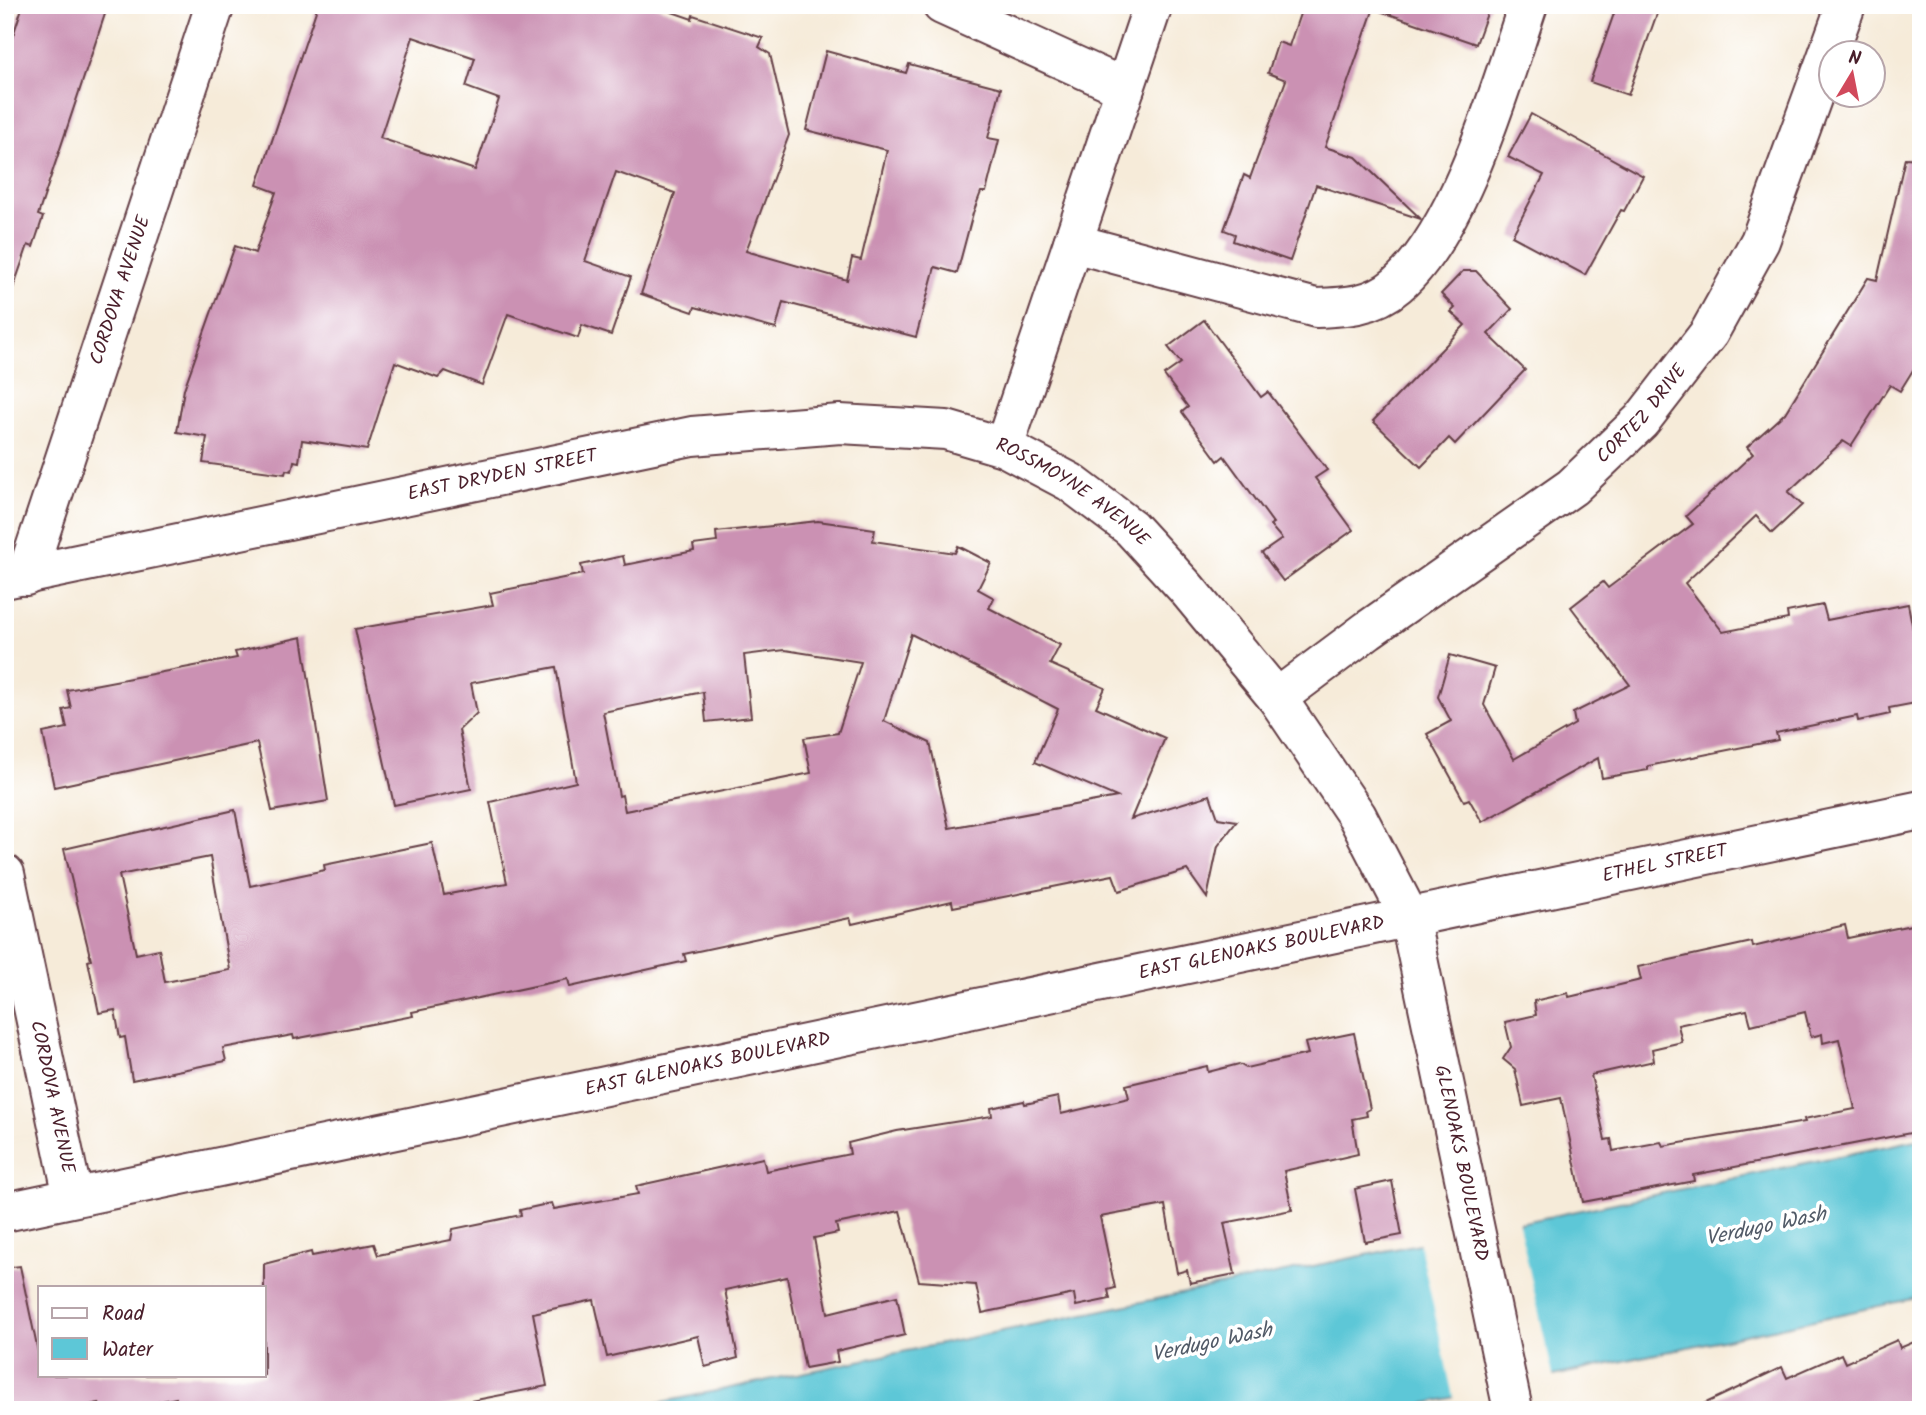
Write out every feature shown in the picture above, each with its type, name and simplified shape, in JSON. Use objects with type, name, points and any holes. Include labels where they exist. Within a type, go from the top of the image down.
[{"type":"street","name":"CORDOVA AVENUE","points":[[16,577],[215,5]]},
{"type":"street","points":[[942,5],[1125,88]]},
{"type":"street","name":"ROSSMOYNE AVENUE","points":[[1153,5],[1004,447],[1070,482],[1131,528],[1186,588],[1277,698],[1357,816],[1409,916]]},
{"type":"street","points":[[1073,243],[1316,308],[1357,306],[1395,287],[1422,259],[1450,214],[1502,82],[1528,5]]},
{"type":"street","name":"CORTEZ DRIVE","points":[[1277,698],[1368,630],[1489,548],[1572,487],[1641,421],[1709,333],[1760,242],[1846,5]]},
{"type":"street","name":"EAST DRYDEN STREET","points":[[16,577],[692,436],[840,424],[946,430],[1004,447]]},
{"type":"street","name":"ETHEL STREET","points":[[1409,916],[1921,810]]},
{"type":"street","name":"CORDOVA AVENUE","points":[[5,874],[73,1197]]},
{"type":"street","name":"EAST GLENOAKS BOULEVARD","points":[[5,1212],[1409,916]]},
{"type":"street","name":"GLENOAKS BOULEVARD","points":[[1409,916],[1472,1226],[1512,1406]]},
{"type":"water","name":"Verdugo Wash","points":[[1921,1139],[1921,1297],[1395,1410],[625,1410]]},
{"type":"pier","points":[[1518,1220],[1554,1380],[1454,1401],[1419,1241]]},
{"type":"building","points":[[23,5],[108,5],[38,215],[43,217],[33,247],[28,245],[11,294],[5,293],[5,60]]},
{"type":"building","points":[[318,5],[652,5],[763,38],[759,47],[770,54],[789,135],[746,251],[847,280],[852,258],[861,260],[887,150],[806,130],[826,51],[906,73],[909,64],[1001,88],[988,138],[999,140],[986,192],[981,192],[973,213],[957,273],[935,267],[916,337],[783,302],[776,329],[695,307],[693,312],[641,294],[675,193],[616,172],[585,261],[631,277],[611,335],[582,325],[578,338],[508,314],[482,385],[445,371],[438,378],[395,362],[367,450],[302,440],[299,462],[294,461],[292,471],[286,470],[285,474],[203,463],[207,437],[177,432],[184,389],[235,246],[255,253],[276,192],[257,185]],"holes":[[[413,37],[475,58],[466,87],[499,99],[475,170],[380,138]]]},
{"type":"building","points":[[1303,5],[1375,5],[1325,147],[1356,157],[1421,219],[1316,185],[1290,261],[1233,241],[1235,234],[1224,230],[1244,175],[1250,178],[1286,80],[1268,73],[1278,42],[1289,46]]},
{"type":"building","points":[[1381,5],[1490,5],[1476,44],[1380,11]]},
{"type":"building","points":[[1617,5],[1660,5],[1628,95],[1590,82]]},
{"type":"building","points":[[1531,114],[1643,176],[1585,275],[1512,236],[1544,175],[1508,157]]},
{"type":"building","points":[[1905,158],[1921,159],[1921,357],[1900,391],[1890,385],[1851,446],[1843,441],[1788,492],[1802,505],[1772,533],[1756,516],[1685,583],[1723,632],[1788,619],[1787,612],[1823,605],[1827,620],[1908,604],[1921,670],[1921,702],[1889,708],[1890,714],[1858,721],[1857,716],[1776,733],[1778,740],[1602,778],[1598,758],[1482,822],[1469,799],[1464,801],[1427,734],[1451,721],[1438,697],[1450,655],[1495,668],[1484,705],[1514,759],[1575,724],[1573,713],[1630,685],[1571,607],[1603,582],[1608,588],[1693,524],[1686,516],[1753,454],[1747,447],[1785,413],[1868,278],[1877,280]]},
{"type":"building","points":[[1463,271],[1476,271],[1512,309],[1488,334],[1525,370],[1455,444],[1449,438],[1421,467],[1373,421],[1465,325],[1451,312],[1455,308],[1441,294]]},
{"type":"building","points":[[1204,320],[1261,397],[1268,392],[1327,470],[1315,478],[1353,530],[1283,581],[1262,553],[1282,539],[1270,525],[1273,523],[1224,456],[1218,461],[1182,412],[1188,407],[1164,375],[1181,363],[1168,347]]},
{"type":"building","points":[[818,521],[875,529],[873,541],[955,553],[958,546],[991,563],[978,589],[994,598],[989,608],[1060,645],[1050,664],[1105,688],[1096,707],[1165,738],[1131,819],[1210,795],[1218,818],[1237,821],[1218,846],[1207,898],[1187,870],[1119,891],[1113,875],[953,907],[952,901],[852,924],[850,918],[684,954],[686,961],[570,987],[568,979],[412,1012],[413,1016],[294,1039],[293,1035],[223,1048],[226,1061],[132,1080],[125,1037],[120,1038],[115,1010],[99,1013],[88,961],[91,960],[64,849],[235,810],[250,886],[325,870],[324,865],[432,843],[444,895],[507,883],[490,802],[576,782],[556,667],[471,683],[477,713],[459,730],[471,789],[394,805],[355,629],[493,605],[490,593],[583,574],[581,565],[623,556],[625,565],[694,551],[693,545],[717,542],[716,532]],"holes":[[[911,634],[1058,709],[1035,762],[1117,797],[949,828],[930,743],[884,721]],[[785,650],[861,662],[838,733],[804,738],[811,773],[625,811],[622,795],[619,796],[603,712],[703,692],[706,722],[751,717],[744,655]],[[210,857],[230,970],[165,982],[159,949],[136,954],[119,875]]]},
{"type":"building","points":[[302,637],[328,801],[272,811],[257,743],[54,787],[43,733],[67,728],[63,710],[71,708],[67,690],[237,658],[235,652]]},
{"type":"building","points":[[1921,923],[1921,1131],[1693,1175],[1694,1181],[1583,1202],[1561,1098],[1523,1106],[1515,1069],[1503,1059],[1511,1047],[1505,1022],[1536,1015],[1534,1001],[1568,993],[1569,997],[1641,980],[1638,967],[1752,942],[1753,947],[1845,925],[1848,938]],"holes":[[[1747,1010],[1751,1025],[1805,1012],[1811,1037],[1822,1034],[1823,1043],[1839,1039],[1855,1109],[1804,1119],[1805,1122],[1663,1146],[1661,1142],[1613,1151],[1611,1139],[1605,1140],[1591,1075],[1654,1061],[1652,1049],[1682,1042],[1678,1025]]]},
{"type":"building","points":[[1354,1033],[1370,1109],[1366,1111],[1367,1116],[1352,1119],[1358,1154],[1284,1171],[1292,1210],[1224,1223],[1235,1274],[1190,1283],[1187,1270],[1177,1273],[1165,1205],[1100,1217],[1115,1288],[1108,1290],[1110,1299],[1076,1306],[1074,1294],[982,1313],[976,1285],[919,1281],[900,1211],[836,1224],[838,1233],[814,1238],[828,1313],[897,1296],[905,1335],[836,1351],[838,1362],[805,1368],[787,1277],[725,1290],[738,1358],[705,1367],[698,1336],[607,1357],[594,1300],[533,1313],[547,1386],[425,1410],[178,1410],[176,1398],[122,1410],[101,1410],[99,1403],[69,1410],[5,1410],[5,1268],[20,1266],[38,1352],[38,1376],[266,1376],[264,1264],[311,1252],[312,1256],[374,1244],[378,1255],[451,1240],[453,1229],[521,1215],[520,1210],[552,1203],[554,1209],[638,1194],[636,1186],[763,1158],[766,1171],[850,1154],[848,1143],[897,1131],[992,1116],[991,1108],[1024,1101],[1025,1104],[1058,1097],[1061,1114],[1129,1098],[1126,1085],[1207,1066],[1208,1072],[1239,1064],[1246,1068],[1308,1054],[1305,1043]]},
{"type":"building","points":[[1392,1181],[1402,1235],[1365,1242],[1355,1189]]},
{"type":"building","points":[[1921,1339],[1921,1410],[1691,1410],[1782,1367],[1787,1378],[1841,1354],[1845,1363],[1897,1340],[1900,1348]]}]
